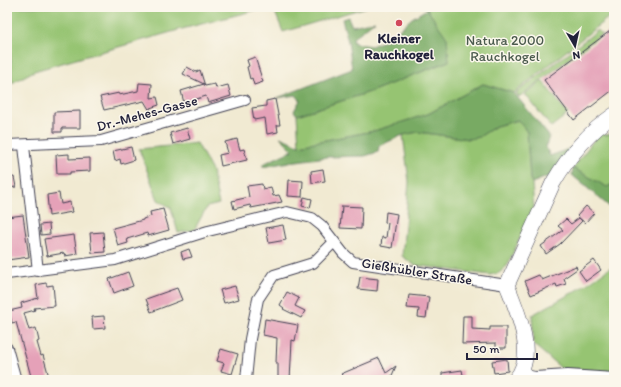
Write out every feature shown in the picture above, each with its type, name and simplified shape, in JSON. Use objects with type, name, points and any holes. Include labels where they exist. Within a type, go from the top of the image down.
[{"type":"main road","points":[[518,377],[526,350],[524,327],[507,285],[553,183],[561,170],[596,129],[614,115]]},
{"type":"street","name":"Dr.-Mehes-Gasse","points":[[7,146],[101,141],[244,100]]},
{"type":"street","points":[[24,146],[38,271]]},
{"type":"street","name":"Gießhübler Straße","points":[[7,274],[115,260],[208,231],[287,212],[312,218],[322,226],[343,253],[353,262],[507,285]]},
{"type":"street","points":[[246,380],[250,339],[258,299],[274,275],[313,263],[334,242]]},
{"type":"street","points":[[7,348],[16,380]]},
{"type":"street","points":[[518,377],[535,378],[568,375],[614,378]]},
{"type":"green space","points":[[8,7],[268,7],[182,29],[34,71],[12,83]]},
{"type":"green space","points":[[273,7],[367,7],[283,32]]},
{"type":"green space","name":"Natura 2000 Rauchkogel","points":[[424,7],[614,7],[614,13],[514,93],[483,84],[428,114],[374,131],[299,145],[297,115],[370,92],[449,61],[427,9]]},
{"type":"green space","points":[[427,9],[447,38],[449,61],[370,92],[297,115],[294,111],[300,100],[296,95],[277,98],[352,69],[348,42],[342,19],[348,17],[352,26],[375,21],[353,38],[354,43],[371,46],[389,39],[412,18]]},
{"type":"green space","points":[[598,30],[602,34],[519,97],[516,93]]},
{"type":"green space","points":[[542,81],[568,114],[551,127],[525,94]]},
{"type":"green space","points":[[483,84],[514,93],[549,136],[546,147],[550,156],[576,146],[552,175],[532,183],[530,179],[527,132],[518,120],[496,126],[479,137],[469,139],[418,132],[403,135],[379,146],[378,152],[365,156],[327,157],[263,167],[263,164],[293,150],[280,137],[299,145],[374,131],[428,114]]},
{"type":"green space","points":[[519,120],[527,132],[530,179],[532,183],[534,208],[507,266],[499,273],[490,275],[414,265],[402,256],[409,182],[403,135],[418,132],[469,139],[479,137],[496,126]]},
{"type":"green space","points":[[614,131],[614,183],[607,188],[573,168],[599,133],[608,135]]},
{"type":"green space","points":[[197,143],[212,171],[219,204],[207,207],[194,230],[178,233],[171,208],[158,200],[139,149]]},
{"type":"green space","points":[[573,168],[607,187],[614,183],[614,207],[612,209],[572,175]]},
{"type":"green space","points":[[614,265],[614,373],[562,369],[534,345],[532,315],[581,288]]},
{"type":"building","points":[[614,28],[614,89],[574,120],[544,80]]},
{"type":"building","points":[[255,57],[263,82],[254,85],[252,78],[250,79],[247,60]]},
{"type":"building","points":[[187,67],[196,72],[200,70],[205,86],[215,84],[216,88],[228,85],[231,96],[208,103],[206,96],[184,103],[181,91],[204,84],[183,74]]},
{"type":"building","points":[[139,83],[152,84],[151,98],[157,97],[159,105],[150,108],[150,111],[144,101],[104,110],[100,97],[138,91]]},
{"type":"building","points":[[275,99],[280,125],[277,125],[278,132],[267,134],[265,118],[254,120],[252,108],[266,106],[266,101]]},
{"type":"building","points":[[80,111],[80,128],[62,128],[62,132],[54,132],[54,112]]},
{"type":"building","points":[[187,128],[190,139],[173,144],[170,133]]},
{"type":"building","points":[[237,139],[240,150],[244,149],[247,160],[221,166],[219,155],[228,153],[225,142]]},
{"type":"building","points":[[131,147],[134,160],[121,164],[120,159],[115,161],[113,151]]},
{"type":"building","points":[[69,154],[69,159],[90,158],[90,171],[57,174],[56,155]]},
{"type":"building","points":[[323,169],[325,181],[312,183],[311,171]]},
{"type":"building","points":[[14,177],[16,187],[7,188],[7,178]]},
{"type":"building","points":[[289,180],[303,181],[302,197],[288,196]]},
{"type":"building","points":[[262,184],[263,189],[271,187],[273,196],[279,195],[282,202],[251,208],[250,205],[234,209],[232,201],[249,197],[247,186]]},
{"type":"building","points":[[59,193],[61,204],[70,202],[72,212],[49,216],[47,195]]},
{"type":"building","points":[[304,197],[312,199],[310,208],[302,206]]},
{"type":"building","points":[[342,206],[362,207],[361,229],[340,228]]},
{"type":"building","points":[[586,206],[594,213],[585,223],[577,216]]},
{"type":"building","points":[[163,209],[169,230],[148,236],[147,233],[127,239],[128,243],[118,246],[113,228],[143,220],[151,216],[150,212]]},
{"type":"building","points":[[386,212],[397,214],[392,248],[381,246],[382,237],[386,238],[388,223],[385,222]]},
{"type":"building","points":[[23,215],[29,257],[7,260],[7,217]]},
{"type":"building","points":[[579,218],[582,221],[560,244],[546,254],[541,246],[563,230],[558,226],[566,219],[571,224]]},
{"type":"building","points":[[49,224],[50,234],[41,235],[40,225]]},
{"type":"building","points":[[283,225],[286,240],[269,243],[266,228]]},
{"type":"building","points":[[103,232],[105,252],[92,253],[90,233]]},
{"type":"building","points":[[74,235],[77,254],[65,256],[64,253],[47,256],[44,239]]},
{"type":"building","points":[[189,249],[192,257],[183,259],[181,252]]},
{"type":"building","points":[[594,260],[601,270],[586,281],[579,271]]},
{"type":"building","points":[[576,266],[577,269],[564,278],[566,284],[557,287],[556,284],[531,295],[525,281],[539,275],[542,280]]},
{"type":"building","points":[[128,272],[133,286],[114,293],[109,279]]},
{"type":"building","points":[[360,277],[378,279],[377,291],[358,289]]},
{"type":"building","points":[[46,283],[47,286],[53,285],[55,306],[34,308],[35,310],[24,313],[29,330],[36,328],[39,341],[37,342],[41,356],[43,355],[49,377],[49,380],[32,380],[16,322],[12,323],[9,311],[22,308],[21,303],[38,298],[36,285]]},
{"type":"building","points":[[235,286],[239,299],[224,303],[220,290]]},
{"type":"building","points":[[177,288],[182,300],[151,312],[146,299]]},
{"type":"building","points":[[287,292],[299,298],[295,306],[305,311],[301,318],[283,309],[284,308],[280,305]]},
{"type":"building","points":[[409,295],[429,297],[426,318],[418,317],[419,309],[407,308]]},
{"type":"building","points":[[104,316],[105,328],[93,329],[92,317]]},
{"type":"building","points":[[463,316],[472,316],[472,329],[490,330],[490,327],[506,327],[506,348],[496,348],[496,343],[462,344]]},
{"type":"building","points":[[265,319],[298,325],[295,341],[292,340],[290,380],[278,380],[278,363],[276,363],[277,338],[263,335]]},
{"type":"building","points":[[221,349],[238,354],[232,374],[221,371],[224,363],[217,361]]},
{"type":"building","points":[[379,358],[386,373],[396,366],[390,380],[348,380],[341,374]]},
{"type":"building","points":[[507,359],[508,371],[494,373],[492,361]]},
{"type":"building","points":[[462,370],[464,380],[442,380],[442,373]]},
{"type":"place","name":"Kleiner Rauchkogel","points":[[399,23]]}]
